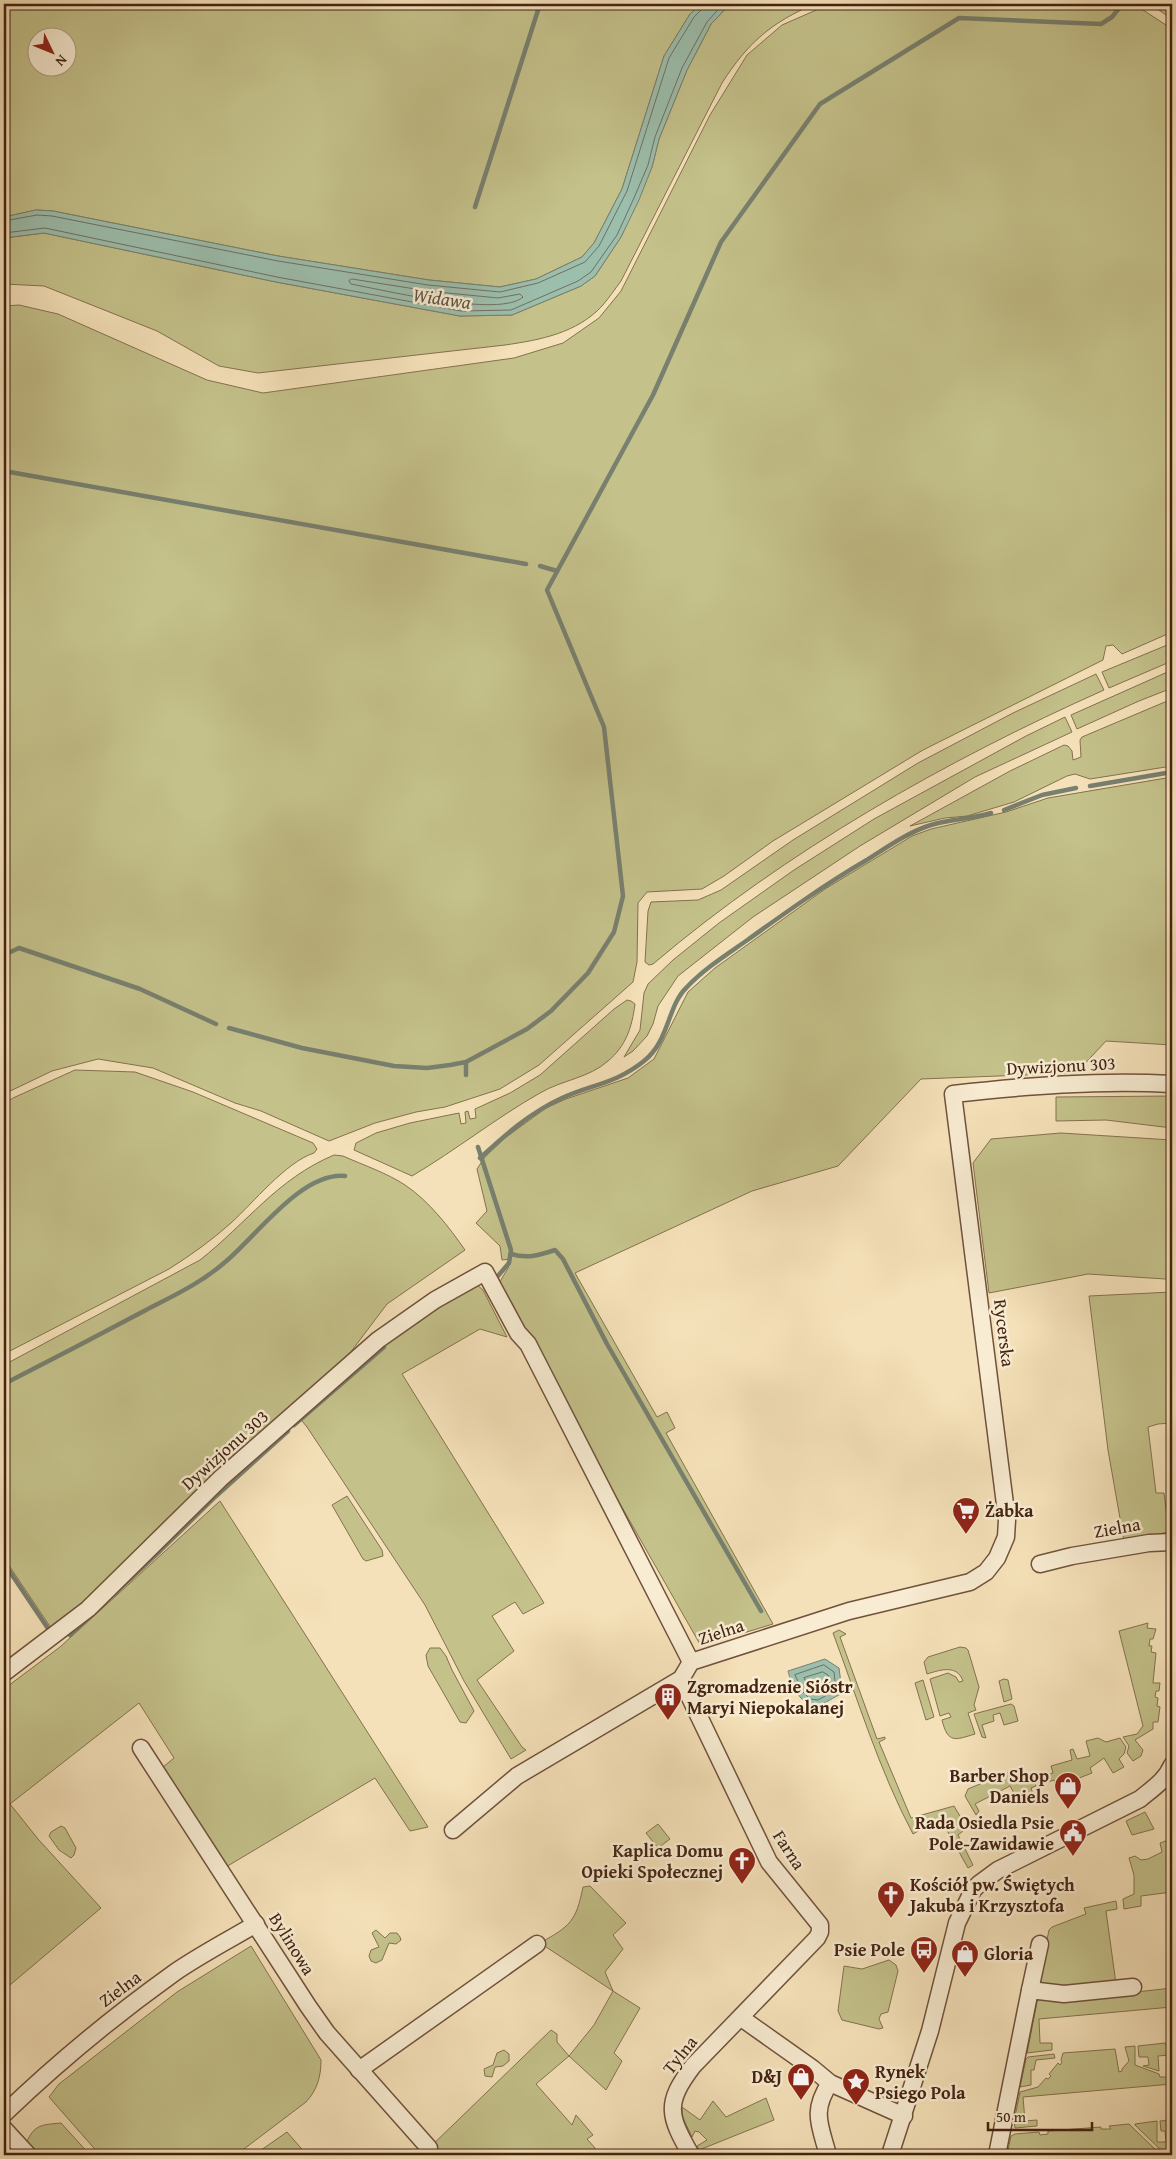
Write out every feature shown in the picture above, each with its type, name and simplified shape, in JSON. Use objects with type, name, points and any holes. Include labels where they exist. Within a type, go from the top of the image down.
[{"type":"street","name":"Dywizjonu 303","points":[[953,1094],[1035,1086],[1143,1082],[1172,1084]]},
{"type":"street","name":"Rycerska","points":[[953,1094],[1007,1520],[1006,1537],[1000,1553],[986,1572]]},
{"type":"street","name":"Dywizjonu 303","points":[[4,1673],[88,1609],[221,1478],[378,1340],[435,1300],[484,1272],[518,1333],[528,1344],[691,1662]]},
{"type":"street","name":"Zielna","points":[[1040,1564],[1072,1556],[1149,1543],[1172,1542]]},
{"type":"street","name":"Zielna","points":[[681,1680],[691,1662],[849,1612],[970,1582],[986,1572]]},
{"type":"street","points":[[453,1830],[517,1776],[681,1680]]},
{"type":"street","name":"Farna","points":[[681,1680],[769,1862],[815,1916],[820,1925],[820,1932],[817,1938],[742,2017]]},
{"type":"street","name":"Bylinowa","points":[[142,1748],[327,2033],[429,2148]]},
{"type":"street","points":[[890,2155],[930,2031],[957,1923],[973,1890],[998,1870],[1140,1799],[1160,1783],[1171,1771]]},
{"type":"street","name":"Zielna","points":[[4,2114],[88,2039],[161,1983],[256,1924]]},
{"type":"street","points":[[360,2070],[537,1944]]},
{"type":"street","points":[[997,2155],[1040,1944]]},
{"type":"street","points":[[1030,1990],[1064,1994],[1133,1987]]},
{"type":"street","points":[[742,2017],[812,2068],[830,2084],[904,2116]]},
{"type":"street","name":"Tylna","points":[[691,2155],[674,2121],[672,2111],[674,2099],[680,2084],[693,2066],[742,2017]]},
{"type":"street","points":[[828,2155],[812,2110],[830,2084]]},
{"type":"street","points":[[4,2129],[28,2155]]},
{"type":"shaded area","points":[[4,4],[701,4],[690,14],[664,56],[622,189],[594,243],[582,257],[536,279],[500,287],[429,280],[278,256],[53,211],[36,210],[4,217]]},
{"type":"shaded area","points":[[730,4],[815,4],[785,18],[761,36],[731,69],[722,83],[621,281],[605,303],[592,315],[570,329],[544,338],[505,345],[258,373],[219,366],[157,331],[44,286],[4,284],[4,238],[44,233],[276,282],[460,316],[512,315],[581,286],[595,276],[621,237],[652,167],[659,139],[687,70],[711,24]]},
{"type":"shaded area","points":[[830,4],[1134,4],[1172,29],[1172,632],[1122,654],[1113,645],[1106,646],[1103,660],[923,750],[773,841],[724,876],[702,889],[647,892],[638,903],[637,962],[633,982],[539,1065],[500,1089],[445,1107],[416,1112],[375,1123],[329,1141],[261,1111],[235,1103],[153,1068],[98,1059],[52,1071],[4,1094],[4,306],[19,305],[58,314],[207,380],[263,393],[514,358],[563,343],[599,318],[621,291],[710,115],[747,55],[782,25]]},
{"type":"shaded area","points":[[1150,4],[1172,4],[1172,19]]},
{"type":"shaded area","points":[[1172,643],[1172,661],[1109,688],[1102,672]]},
{"type":"shaded area","points":[[1172,670],[1172,688],[1077,729],[1071,715]]},
{"type":"shaded area","points":[[1096,674],[1104,690],[985,747],[869,811],[812,846],[757,884],[653,964],[649,965],[645,962],[648,911],[651,902],[698,900],[721,890],[793,840],[918,763],[1013,713]]},
{"type":"shaded area","points":[[1172,699],[1172,766],[1090,779],[1075,774],[1067,776],[1014,802],[967,816],[945,818],[910,826],[1010,771],[1064,745],[1068,746],[1072,751],[1073,760],[1081,757],[1080,740],[1082,737]]},
{"type":"shaded area","points":[[1065,717],[1072,732],[975,777],[860,846],[753,917],[678,976],[658,1006],[653,1024],[647,1036],[633,1051],[624,1057],[640,1030],[644,993],[648,984],[673,960],[719,923],[794,870],[874,819],[1026,736]]},
{"type":"shaded area","points":[[1172,777],[1172,1045],[1106,1041],[1076,1073],[921,1079],[838,1166],[752,1191],[575,1273],[657,1417],[667,1412],[675,1428],[666,1433],[773,1624],[701,1646],[615,1495],[533,1338],[515,1320],[498,1285],[511,1259],[502,1260],[500,1246],[476,1223],[487,1211],[477,1169],[485,1157],[505,1138],[546,1108],[566,1099],[628,1078],[654,1059],[688,992],[715,968],[825,889],[912,836],[931,829],[1006,812],[1048,798]]},
{"type":"shaded area","points":[[627,1000],[635,1004],[627,1036],[614,1055],[601,1067],[540,1093],[412,1176],[354,1150],[356,1143],[376,1133],[410,1123],[459,1113],[461,1124],[466,1123],[465,1112],[468,1111],[470,1119],[476,1118],[475,1109],[510,1093],[540,1075],[614,1009]]},
{"type":"shaded area","points":[[75,1070],[135,1072],[193,1092],[313,1143],[317,1149],[314,1153],[292,1165],[281,1174],[224,1229],[177,1264],[4,1354],[4,1104],[13,1098]]},
{"type":"shaded area","points":[[1172,1096],[1172,1128],[1106,1120],[1056,1121],[1056,1097]]},
{"type":"shaded area","points":[[1061,1133],[1172,1140],[1172,1277],[1165,1279],[1088,1274],[989,1293],[973,1163],[991,1139]]},
{"type":"shaded area","points":[[334,1155],[343,1156],[375,1169],[414,1191],[445,1224],[465,1250],[387,1304],[350,1353],[87,1601],[51,1628],[4,1558],[4,1365],[200,1260],[279,1189],[296,1176]]},
{"type":"shaded area","points":[[476,1284],[483,1290],[507,1337],[480,1329],[402,1374],[544,1603],[523,1614],[515,1602],[492,1616],[514,1651],[477,1680],[522,1747],[526,1750],[511,1759],[464,1681],[425,1605],[298,1416],[399,1329]]},
{"type":"shaded area","points":[[1172,1292],[1172,1423],[1148,1427],[1156,1493],[1164,1493],[1169,1532],[1124,1541],[1108,1450],[1089,1296]]},
{"type":"shaded area","points":[[347,1496],[382,1550],[383,1556],[366,1561],[363,1559],[332,1505]]},
{"type":"shaded area","points":[[220,1501],[428,1827],[410,1831],[375,1778],[226,1867],[163,1767],[174,1758],[139,1703],[10,1804],[38,1839],[101,1908],[4,1990],[4,1689],[60,1647]]},
{"type":"shaded area","points":[[1148,1623],[1147,1628],[1156,1629],[1153,1639],[1150,1639],[1149,1646],[1152,1646],[1151,1652],[1156,1653],[1153,1683],[1160,1683],[1159,1691],[1156,1691],[1155,1697],[1158,1698],[1157,1706],[1160,1707],[1158,1722],[1153,1722],[1153,1729],[1135,1740],[1143,1750],[1141,1756],[1133,1761],[1127,1753],[1129,1746],[1123,1737],[1137,1734],[1143,1726],[1119,1631]]},
{"type":"shaded area","points":[[839,1630],[846,1634],[840,1637],[877,1739],[885,1737],[885,1739],[879,1742],[911,1818],[954,1806],[967,1828],[958,1835],[973,1865],[968,1868],[940,1818],[913,1834],[879,1760],[860,1709],[833,1633]]},
{"type":"shaded area","points":[[960,1647],[968,1650],[979,1687],[974,1705],[976,1710],[968,1713],[975,1734],[957,1739],[950,1737],[944,1728],[942,1720],[951,1717],[949,1713],[940,1716],[930,1679],[948,1673],[956,1677],[959,1682],[963,1681],[957,1672],[952,1670],[927,1674],[924,1662],[928,1657]]},
{"type":"shaded area","points":[[430,1648],[440,1648],[446,1656],[474,1711],[466,1723],[460,1722],[428,1666],[426,1655]]},
{"type":"shaded area","points":[[923,1680],[934,1717],[926,1720],[915,1683]]},
{"type":"shaded area","points":[[1008,1680],[1012,1699],[1004,1702],[999,1681]]},
{"type":"shaded area","points":[[1011,1704],[1014,1706],[1018,1721],[1004,1725],[1000,1713],[993,1715],[994,1721],[982,1725],[986,1738],[982,1737],[974,1714]]},
{"type":"shaded area","points":[[1098,1738],[1106,1742],[1120,1738],[1126,1747],[1124,1754],[1119,1759],[1124,1767],[1113,1773],[1104,1758],[1090,1768],[1092,1773],[1064,1784],[1066,1795],[1060,1798],[1054,1780],[1039,1785],[1037,1778],[1053,1773],[1051,1766],[1072,1760],[1070,1750],[1073,1749],[1077,1759],[1090,1756],[1086,1741]]},
{"type":"shaded area","points":[[1018,1768],[1023,1782],[1034,1779],[1036,1786],[1031,1788],[1034,1797],[1031,1798],[1032,1804],[1029,1805],[1027,1802],[1023,1804],[1018,1794],[1015,1795],[1010,1786],[975,1804],[979,1811],[976,1815],[965,1796],[968,1789]]},
{"type":"shaded area","points":[[1145,1812],[1154,1829],[1132,1835],[1126,1821]]},
{"type":"shaded area","points":[[658,1824],[670,1839],[658,1848],[646,1833]]},
{"type":"shaded area","points":[[61,1826],[65,1828],[76,1848],[71,1858],[59,1850],[49,1836],[51,1832]]},
{"type":"shaded area","points":[[1171,1839],[1172,1892],[1141,1896],[1141,1906],[1124,1909],[1123,1899],[1134,1894],[1134,1875],[1129,1858],[1135,1856],[1141,1860],[1148,1859],[1162,1852],[1160,1843]]},
{"type":"shaded area","points":[[590,1886],[626,1923],[613,1935],[623,1949],[605,1972],[613,1991],[540,1943],[570,1922],[578,1908],[583,1887]]},
{"type":"shaded area","points":[[1116,1901],[1117,1909],[1106,1911],[1116,1984],[1048,1990],[1038,1982],[1049,1930],[1052,1927],[1086,1914],[1084,1908]]},
{"type":"shaded area","points":[[376,1930],[385,1938],[390,1933],[397,1933],[401,1940],[396,1944],[389,1943],[382,1960],[376,1963],[371,1961],[369,1956],[371,1950],[379,1947],[372,1933]]},
{"type":"shaded area","points":[[251,1946],[321,2060],[318,2083],[313,2093],[306,2102],[236,2155],[100,2155],[49,2097],[59,2084],[177,1992]]},
{"type":"shaded area","points":[[889,1960],[896,1965],[898,1971],[888,2012],[881,2014],[879,2019],[883,2028],[879,2029],[842,2020],[838,2011],[844,1966],[862,1969]]},
{"type":"shaded area","points":[[1172,1988],[1172,2007],[1039,2019],[1040,2043],[1052,2043],[1052,2050],[1027,2053],[1038,1997],[1089,1994],[1090,2000],[1097,1999],[1096,1994]]},
{"type":"shaded area","points":[[613,1991],[640,2008],[614,2053],[622,2061],[606,2090],[569,2056],[594,2025]]},
{"type":"shaded area","points":[[551,2030],[557,2034],[557,2042],[569,2056],[536,2084],[572,2125],[576,2115],[593,2135],[587,2139],[598,2155],[422,2155]]},
{"type":"shaded area","points":[[1165,2043],[1171,2055],[1172,2070],[1169,2055],[1158,2056],[1159,2071],[1143,2066],[1149,2065],[1148,2057],[1139,2057],[1138,2046]]},
{"type":"shaded area","points":[[1135,2046],[1135,2065],[1159,2074],[1160,2077],[1172,2077],[1172,2084],[1023,2097],[1025,2121],[1037,2120],[1037,2126],[1015,2128],[1014,2121],[1020,2092],[1038,2087],[1046,2078],[1048,2079],[1051,2076],[1049,2074],[1058,2063],[1060,2065],[1062,2062],[1063,2053],[1115,2049],[1119,2072],[1122,2071],[1129,2061],[1125,2047]]},
{"type":"shaded area","points":[[504,2050],[509,2054],[509,2061],[503,2066],[495,2067],[492,2077],[485,2076],[484,2069],[493,2065],[497,2053]]},
{"type":"shaded area","points":[[1054,2054],[1055,2058],[1036,2060],[1034,2070],[1031,2070],[1031,2085],[1020,2087],[1028,2057]]},
{"type":"shaded area","points":[[766,2098],[774,2120],[699,2150],[697,2146],[707,2140],[699,2132],[695,2131],[692,2137],[682,2116],[682,2107],[700,2120],[713,2101],[726,2117]]},
{"type":"shaded area","points":[[1172,2120],[1172,2139],[1170,2139],[1169,2149],[1172,2150],[1172,2155],[1166,2155],[1135,2125],[1157,2121],[1157,2142],[1166,2142],[1165,2131],[1161,2131],[1160,2121]]},
{"type":"shaded area","points":[[61,2123],[90,2155],[38,2155],[26,2143],[32,2132],[39,2127]]},
{"type":"shaded area","points":[[1129,2124],[1161,2155],[1007,2155],[1011,2136],[1015,2134],[1039,2132],[1040,2135],[1048,2134],[1048,2131],[1101,2127],[1101,2129],[1111,2129],[1109,2126]]},
{"type":"shaded area","points":[[287,2132],[307,2155],[254,2155]]},
{"type":"water","name":"Widawa","points":[[701,4],[730,4],[711,24],[687,70],[659,139],[652,167],[639,200],[621,237],[595,276],[581,286],[512,315],[460,316],[276,282],[44,233],[4,238],[4,217],[36,210],[53,211],[278,256],[429,280],[500,287],[536,279],[582,257],[594,243],[622,189],[664,56],[690,14]]},
{"type":"water","points":[[825,1659],[839,1668],[842,1691],[841,1694],[824,1703],[812,1705],[807,1703],[798,1694],[788,1671]]},
{"type":"waterway","points":[[475,207],[540,4]]},
{"type":"waterway","points":[[229,1028],[302,1048],[394,1066],[427,1068],[450,1065],[466,1062],[527,1029],[551,1011],[588,973],[614,932],[623,896],[604,727],[547,590],[653,395],[721,242],[820,104],[959,18],[1101,24],[1112,17],[1120,7]]},
{"type":"waterway","points":[[4,471],[526,564]]},
{"type":"waterway","points":[[540,566],[557,571]]},
{"type":"waterway","points":[[1090,786],[1172,772]]},
{"type":"waterway","points":[[1004,810],[1042,795],[1076,788]]},
{"type":"waterway","points":[[480,1158],[540,1110],[573,1093],[623,1075],[644,1061],[659,1043],[680,995],[687,987],[715,963],[805,900],[889,846],[922,828],[991,813]]},
{"type":"waterway","points":[[4,955],[19,948],[140,989],[216,1024]]},
{"type":"waterway","points":[[466,1062],[466,1075]]},
{"type":"waterway","points":[[478,1147],[511,1250],[509,1263],[497,1277]]},
{"type":"waterway","points":[[4,1384],[196,1283],[237,1252],[280,1208],[296,1195],[312,1184],[328,1178],[345,1176]]},
{"type":"waterway","points":[[511,1254],[528,1256],[555,1250],[563,1259],[607,1344],[761,1611]]},
{"type":"waterway","points":[[294,1425],[384,1347]]},
{"type":"waterway","points":[[70,1635],[215,1497],[288,1431]]},
{"type":"waterway","points":[[4,1563],[49,1630]]},
{"type":"place","name":"Żabka","points":[[966,1535]]},
{"type":"place","name":"Zgromadzenie Sióstr Maryi Niepokalanej","points":[[668,1721]]},
{"type":"place","name":"Barber Shop Daniels","points":[[1068,1810]]},
{"type":"place","name":"Rada Osiedla Psie Pole-Zawidawie","points":[[1073,1857]]},
{"type":"place","name":"Kaplica Domu Opieki Społecznej","points":[[742,1885]]},
{"type":"place","name":"Kościół pw. Świętych Jakuba i Krzysztofa","points":[[891,1919]]},
{"type":"place","name":"Psie Pole","points":[[924,1974]]},
{"type":"place","name":"Gloria","points":[[965,1978]]},
{"type":"place","name":"D&J","points":[[801,2101]]},
{"type":"place","name":"Rynek Psiego Pola","points":[[856,2106]]}]
